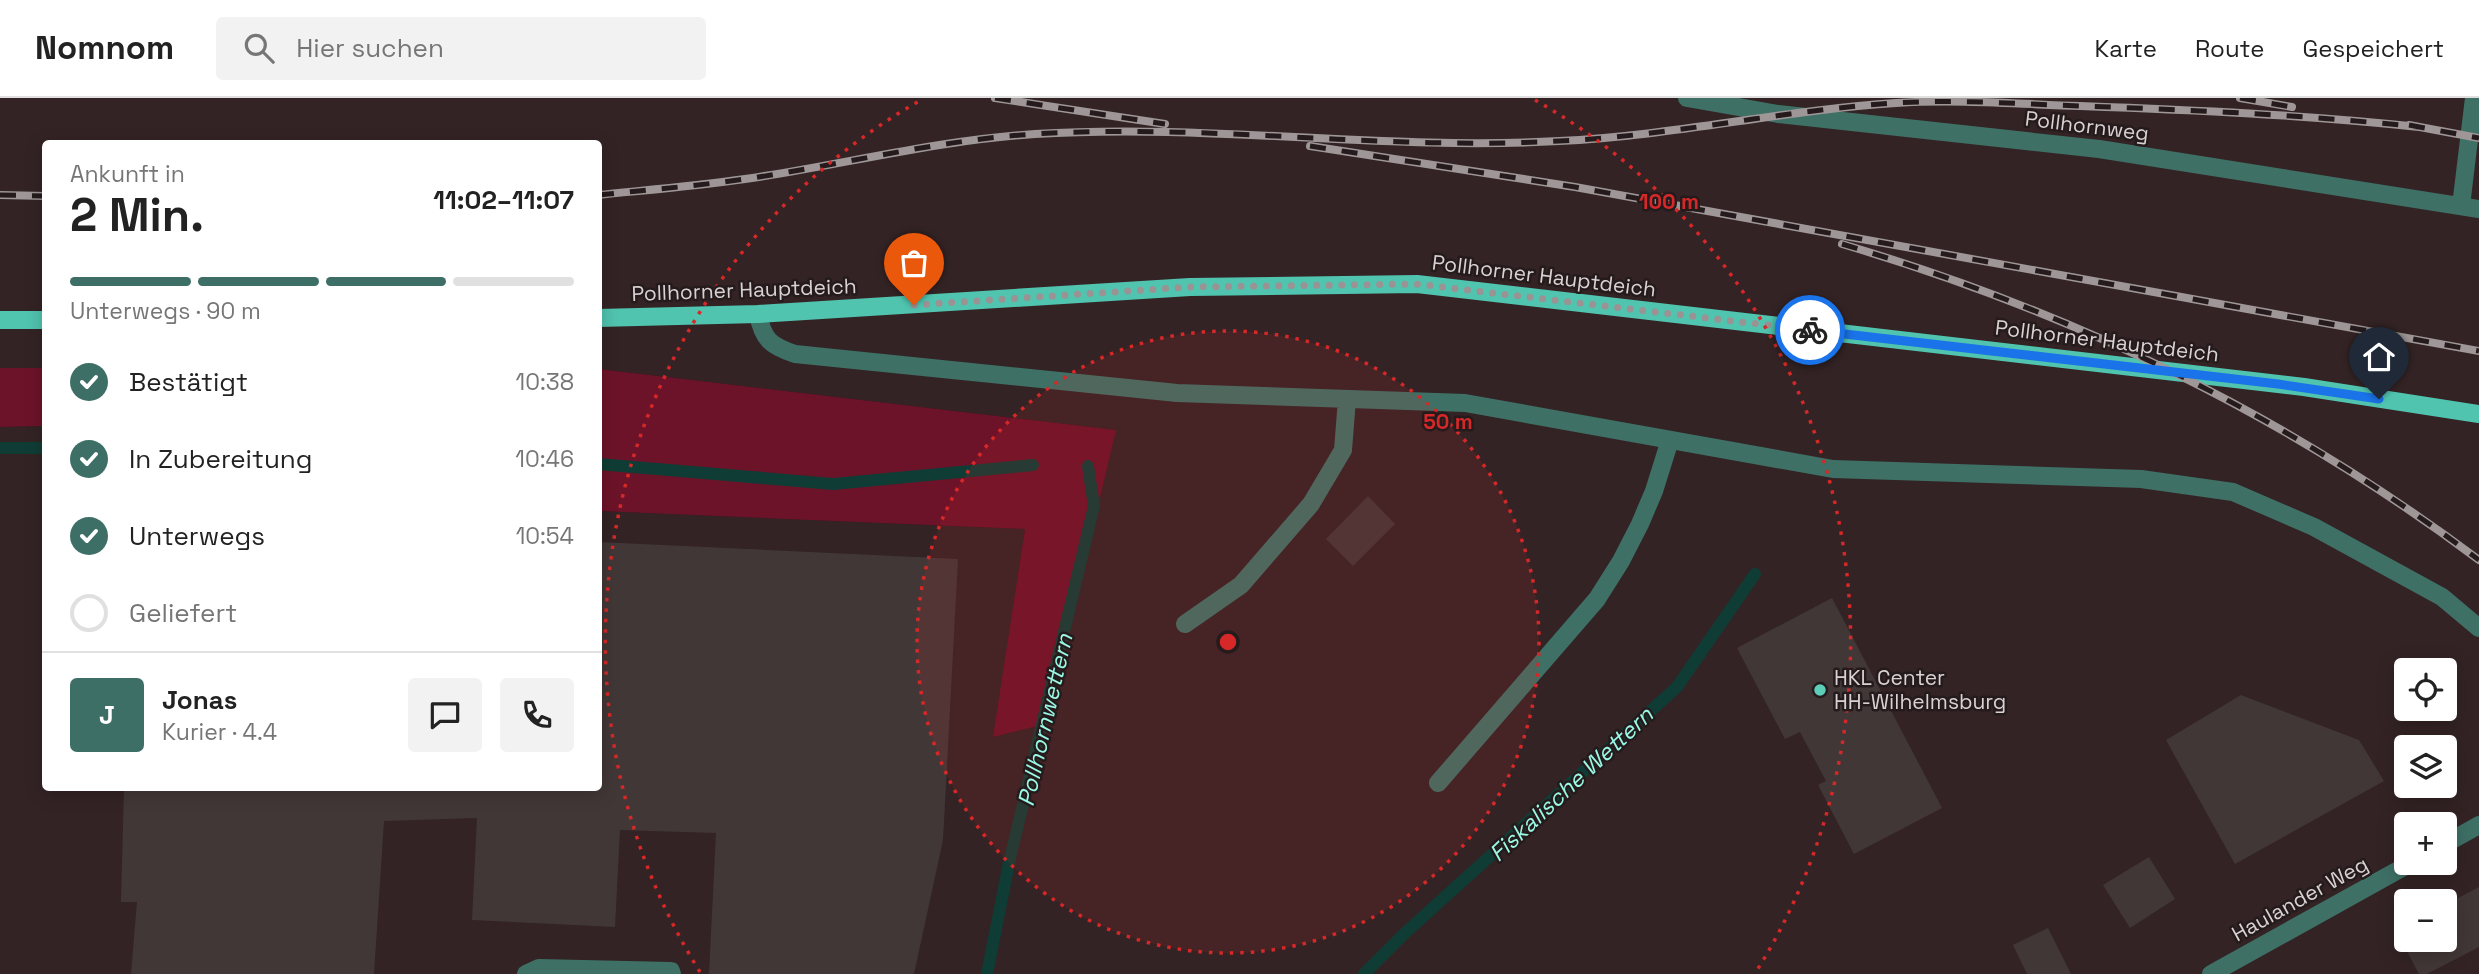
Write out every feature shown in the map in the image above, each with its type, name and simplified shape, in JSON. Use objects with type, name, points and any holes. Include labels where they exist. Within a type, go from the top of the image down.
[{"type":"main road","name":"Pollhorner Hauptdeich","points":[[602,318],[758,314],[1190,287],[1416,284],[2278,384],[2479,414]]},
{"type":"main road","points":[[0,320],[42,320]]},
{"type":"street","name":"Pollhornweg","points":[[1687,98],[1778,114],[2099,149],[2470,207]]},
{"type":"street","points":[[2470,207],[2474,98]]},
{"type":"street","points":[[758,314],[762,334],[776,348],[795,354],[1177,393],[1465,403],[1833,469],[2141,478],[2233,492],[2314,527],[2442,597],[2479,628]]},
{"type":"street","points":[[1185,624],[1241,585],[1311,504],[1343,450],[1347,399]]},
{"type":"street","points":[[1438,783],[1597,599],[1640,524],[1670,440]]},
{"type":"street","points":[[2457,837],[2479,825]]},
{"type":"street","name":"Haulander Weg","points":[[2211,974],[2394,872]]},
{"type":"street","points":[[526,974],[539,968],[671,971],[672,974]]},
{"type":"shaded area","points":[[0,98],[2479,98],[2479,974],[0,974],[0,427],[42,426],[42,791],[602,791],[602,511],[1025,529],[994,736],[1046,724],[1115,430],[602,369],[602,140],[42,140],[42,368],[0,368]]},
{"type":"shaded area","points":[[0,368],[42,368],[42,430],[41,426],[0,427]]},
{"type":"shaded area","points":[[602,369],[1116,430],[1046,724],[993,737],[1025,529],[602,511]]},
{"type":"building","points":[[1368,496],[1395,524],[1353,566],[1326,539]]},
{"type":"building","points":[[602,542],[958,559],[943,840],[914,974],[709,974],[716,833],[620,830],[615,927],[472,920],[477,818],[384,821],[374,974],[131,974],[137,902],[121,902],[124,791],[602,791]]},
{"type":"building","name":"HKL Center HH-Wilhelmsburg","points":[[1832,598],[1942,808],[1854,854],[1818,785],[1826,781],[1800,732],[1785,739],[1737,648]]},
{"type":"building","points":[[2241,695],[2359,740],[2384,781],[2235,864],[2166,740]]},
{"type":"building","points":[[2149,857],[2175,899],[2130,928],[2103,885]]},
{"type":"building","points":[[2479,887],[2479,947],[2427,974],[2419,974],[2407,952],[2457,952],[2457,899]]},
{"type":"building","points":[[2048,928],[2071,974],[2027,974],[2013,945]]},
{"type":"waterway","points":[[0,448],[42,448]]},
{"type":"waterway","points":[[602,464],[833,484],[1033,465]]},
{"type":"waterway","name":"Pollhornwettern","points":[[987,974],[1009,863],[1094,506],[1088,466]]},
{"type":"waterway","name":"Fiskalische Wettern","points":[[1364,974],[1405,933],[1677,687],[1755,574]]},
{"type":"railway","points":[[995,98],[1165,124]]},
{"type":"railway","points":[[2240,98],[2292,107]]},
{"type":"railway","points":[[602,195],[745,179],[926,147],[1035,134],[1166,132],[1428,143],[1559,141],[1643,134],[1854,106],[1942,101],[2250,113],[2419,127]]},
{"type":"railway","points":[[2409,125],[2479,138]]},
{"type":"railway","points":[[1310,146],[1575,187],[2479,351]]},
{"type":"railway","points":[[0,195],[42,196]]},
{"type":"railway","points":[[1842,244],[1928,271],[2012,302],[2175,373],[2330,459],[2405,507],[2479,560]]},
{"type":"way so far","points":[[914,305],[1190,287],[1416,284],[1810,330]]},
{"type":"place","name":"HKL Center HH-Wilhelmsburg","points":[[1820,690]]},
{"type":"route","points":[[1810,330],[2304,387],[2379,399]]}]
